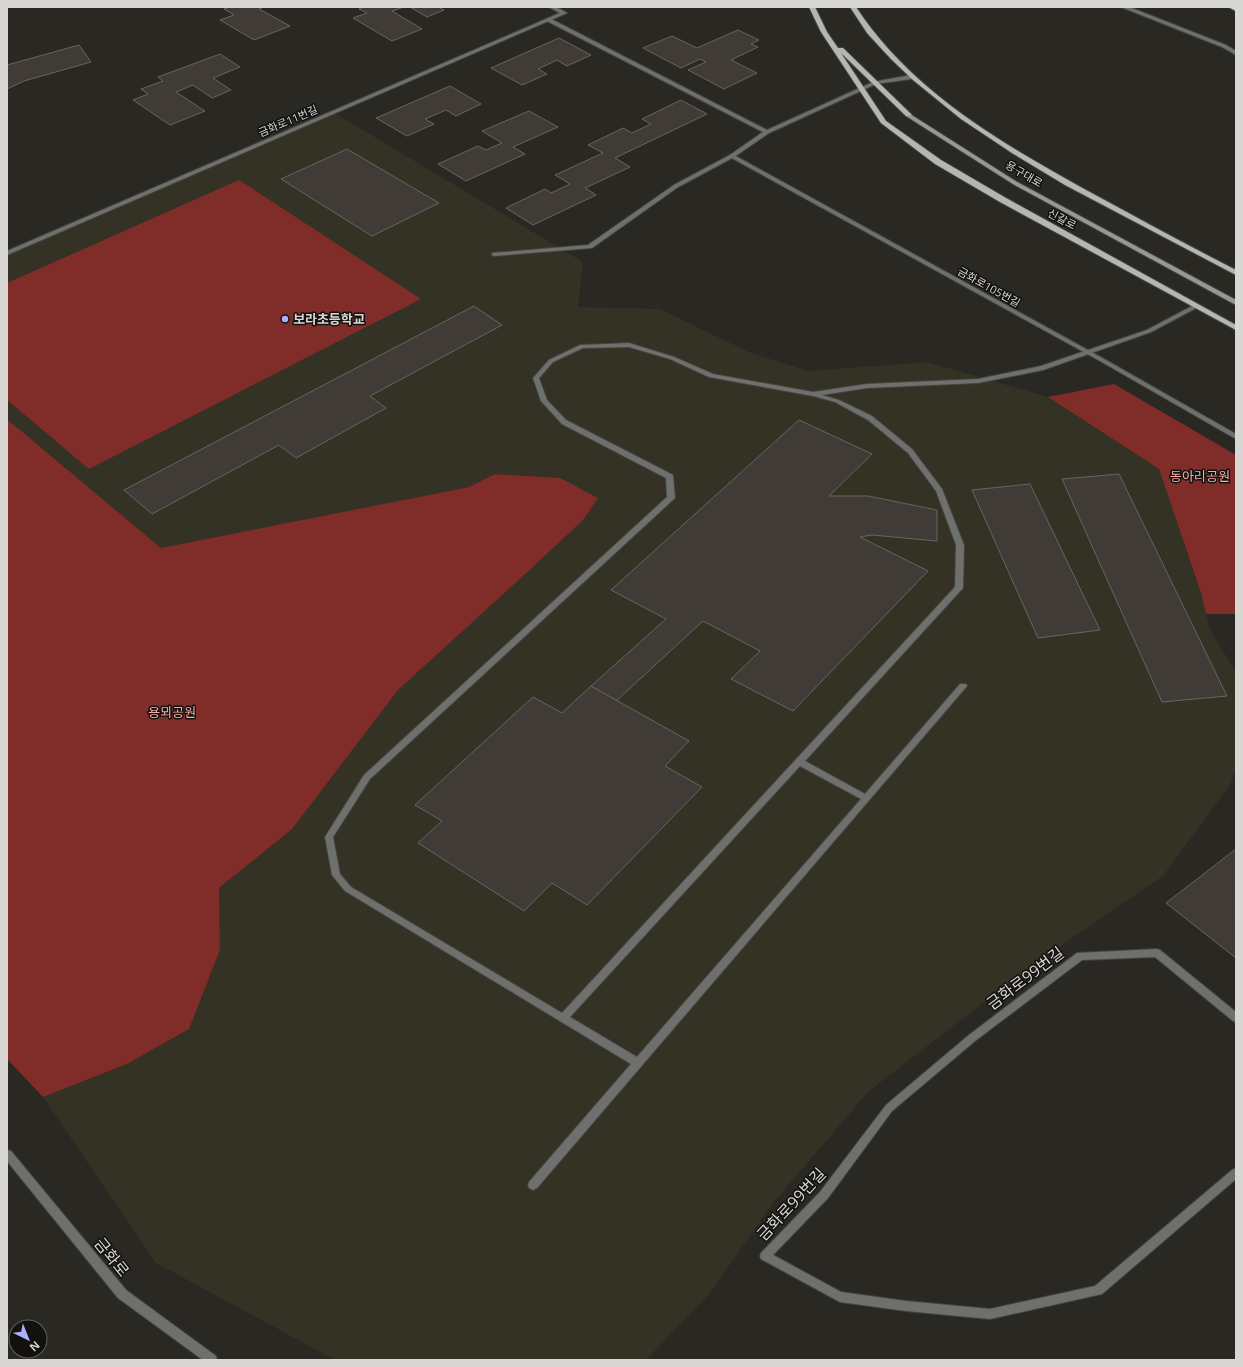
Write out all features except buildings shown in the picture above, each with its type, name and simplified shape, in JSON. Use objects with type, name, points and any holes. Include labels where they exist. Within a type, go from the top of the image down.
[{"type":"highway","points":[[1232,7],[1236,9]]},
{"type":"main road","name":"용구대로","points":[[812,7],[824,32],[883,122]]},
{"type":"main road","name":"용구대로","points":[[853,7],[871,34],[912,77],[949,107],[1014,152],[1104,203],[1236,273]]},
{"type":"main road","name":"용구대로","points":[[824,32],[908,115],[1015,183],[1236,303]]},
{"type":"main road","name":"신갈로","points":[[883,122],[938,162],[1002,200],[1236,328]]},
{"type":"street","name":"금화로11번길","points":[[7,253],[564,13],[552,7]]},
{"type":"street","points":[[1124,7],[1224,46],[1236,53]]},
{"type":"street","points":[[549,20],[767,132]]},
{"type":"street","points":[[494,254],[590,247],[676,186],[732,156],[767,132],[874,83],[912,77]]},
{"type":"street","name":"금화로105번길","points":[[732,156],[1087,352],[1236,437]]},
{"type":"street","points":[[813,394],[867,386],[978,381],[1043,368],[1149,331],[1196,306]]},
{"type":"street","points":[[563,1018],[959,588],[960,545],[939,491],[910,451],[870,418],[837,400],[813,394],[711,376],[672,358],[629,345],[582,346],[550,360],[536,378],[544,401],[564,422],[670,477],[672,498],[367,777],[329,838],[336,875],[348,889],[563,1018],[638,1063]]},
{"type":"street","points":[[533,1185],[964,686]]},
{"type":"street","points":[[799,762],[866,798]]},
{"type":"street","name":"금화로99번길","points":[[1236,1018],[1157,953],[1080,956],[972,1038],[889,1108],[824,1195],[765,1256],[840,1297],[906,1306],[990,1314],[1098,1290],[1236,1173]]},
{"type":"street","name":"금화로","points":[[7,1154],[122,1294],[212,1360]]},
{"type":"shaded area","points":[[333,112],[583,262],[578,307],[660,309],[751,353],[808,371],[927,362],[1048,397],[1159,469],[1201,593],[1210,630],[1236,672],[1236,767],[1230,785],[1163,876],[1035,963],[869,1091],[773,1203],[710,1293],[646,1360],[335,1360],[156,1263],[43,1097],[127,1064],[189,1029],[220,950],[219,888],[291,829],[398,690],[522,577],[560,478],[495,474],[469,487],[161,548],[7,419],[7,253]]},
{"type":"green space","points":[[239,180],[421,299],[89,469],[7,400],[7,283]]},
{"type":"green space","name":"동아리공원","points":[[1114,384],[1236,455],[1236,614],[1206,614],[1201,593],[1159,469],[1048,397]]},
{"type":"green space","name":"용뫼공원","points":[[7,419],[161,548],[469,487],[495,474],[560,478],[598,498],[583,520],[398,690],[292,829],[219,888],[220,950],[189,1029],[127,1064],[43,1097],[7,1059]]},
{"type":"place","name":"보라초등학교","points":[[285,319]]}]
